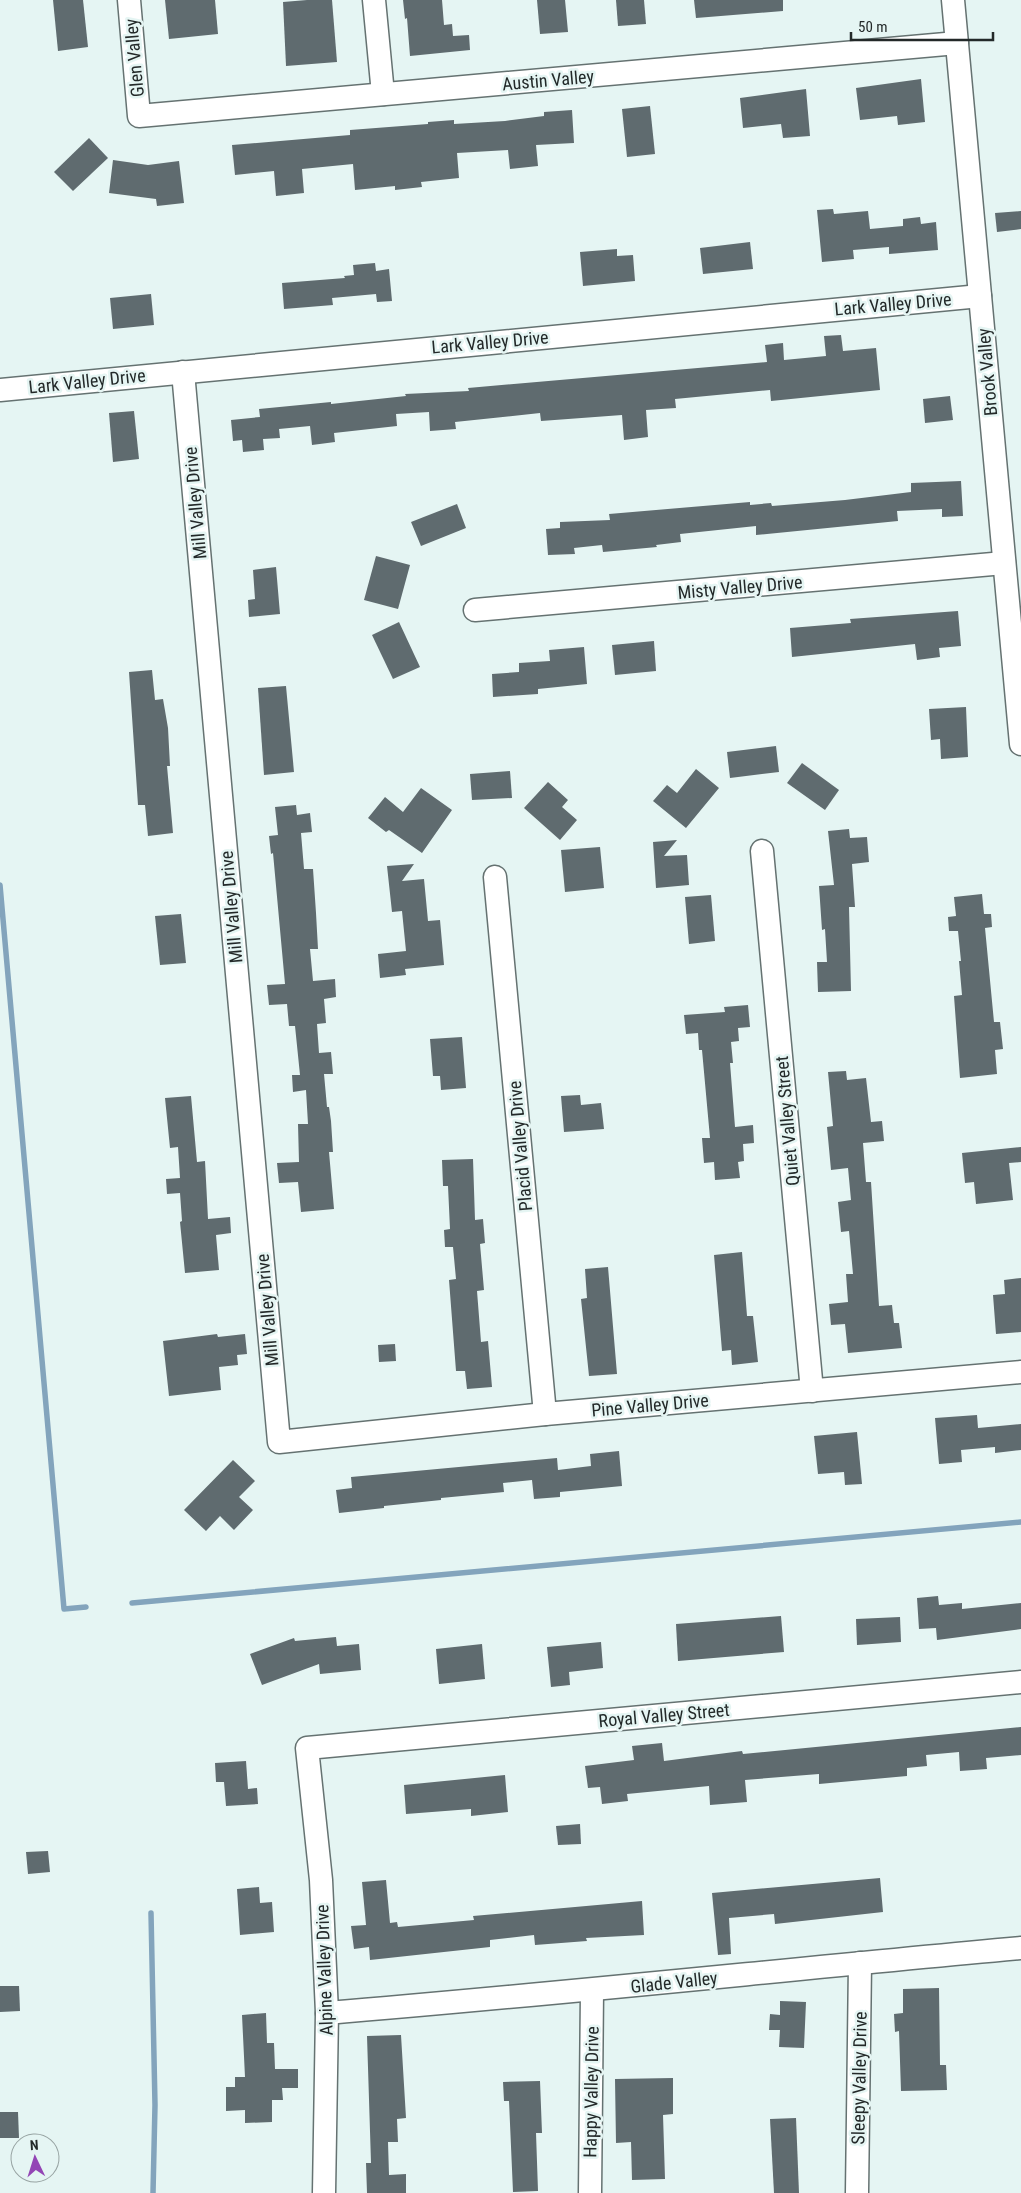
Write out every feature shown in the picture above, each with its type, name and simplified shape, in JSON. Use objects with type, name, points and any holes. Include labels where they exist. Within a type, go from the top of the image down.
[{"type":"street","name":"Glen Valley","points":[[129,0],[139,116]]},
{"type":"street","points":[[374,0],[383,94]]},
{"type":"street","name":"Brook Valley","points":[[953,0],[1021,744]]},
{"type":"street","name":"Austin Valley","points":[[139,116],[957,43]]},
{"type":"street","name":"Lark Valley Drive","points":[[0,390],[980,296]]},
{"type":"street","name":"Mill Valley Drive","points":[[183,372],[279,1442]]},
{"type":"street","name":"Misty Valley Drive","points":[[475,610],[1004,563]]},
{"type":"street","name":"Quiet Valley Street","points":[[762,851],[812,1391]]},
{"type":"street","name":"Placid Valley Drive","points":[[495,877],[545,1414]]},
{"type":"street","name":"Pine Valley Drive","points":[[279,1442],[545,1414],[1021,1372]]},
{"type":"street","name":"Royal Valley Street","points":[[307,1748],[1021,1682]]},
{"type":"street","name":"Alpine Valley Drive","points":[[307,1748],[321,1880],[327,2014],[324,2193]]},
{"type":"street","name":"Glade Valley","points":[[327,2014],[592,1991],[1021,1948]]},
{"type":"street","name":"Sleepy Valley Drive","points":[[858,2193],[860,1963]]},
{"type":"street","name":"Happy Valley Drive","points":[[590,2193],[592,1991]]},
{"type":"building","points":[[53,0],[83,0],[88,47],[58,51]]},
{"type":"building","points":[[165,0],[215,0],[218,34],[169,39]]},
{"type":"building","points":[[332,0],[337,62],[286,66],[283,2]]},
{"type":"building","points":[[403,0],[442,0],[444,25],[452,24],[453,36],[469,35],[470,50],[410,56],[407,18],[405,19]]},
{"type":"building","points":[[537,0],[565,0],[568,32],[540,34]]},
{"type":"building","points":[[616,0],[644,0],[646,24],[618,26]]},
{"type":"building","points":[[694,0],[783,0],[783,11],[696,18]]},
{"type":"building","points":[[921,79],[925,122],[898,125],[897,116],[860,120],[856,88]]},
{"type":"building","points":[[806,89],[810,136],[783,138],[781,124],[743,128],[740,98]]},
{"type":"building","points":[[650,106],[655,154],[627,157],[622,109]]},
{"type":"building","points":[[572,110],[574,143],[536,145],[538,166],[510,169],[508,150],[457,153],[459,178],[421,182],[422,187],[395,190],[395,186],[355,190],[353,164],[302,169],[304,193],[276,196],[274,171],[235,175],[232,145],[350,135],[350,130],[428,124],[428,122],[454,120],[454,124],[505,121],[544,116],[544,112]]},
{"type":"building","points":[[89,138],[108,158],[73,191],[54,172]]},
{"type":"building","points":[[113,160],[148,165],[179,161],[184,203],[157,206],[156,199],[109,193]]},
{"type":"building","points":[[833,209],[834,214],[868,211],[870,229],[903,226],[903,219],[920,217],[921,224],[936,222],[938,250],[889,254],[889,247],[853,250],[854,259],[822,262],[817,210]]},
{"type":"building","points":[[1021,211],[1021,229],[997,232],[995,213]]},
{"type":"building","points":[[750,242],[753,269],[703,274],[700,248]]},
{"type":"building","points":[[617,249],[617,256],[633,255],[635,281],[583,286],[580,252]]},
{"type":"building","points":[[375,263],[376,271],[389,269],[392,301],[377,302],[376,294],[332,298],[333,305],[284,309],[282,283],[345,278],[344,276],[354,275],[353,265]]},
{"type":"building","points":[[151,294],[154,325],[113,329],[110,298]]},
{"type":"building","points":[[841,335],[843,351],[876,348],[880,390],[771,401],[770,390],[675,399],[676,408],[646,410],[648,437],[624,440],[622,415],[541,421],[540,413],[455,422],[456,429],[430,431],[429,412],[396,414],[397,426],[334,433],[335,442],[312,445],[310,426],[279,429],[280,438],[263,439],[264,450],[243,452],[242,440],[233,441],[231,420],[260,417],[259,409],[331,402],[331,404],[406,396],[405,394],[469,391],[468,388],[767,362],[765,345],[783,343],[784,360],[826,356],[824,336]]},
{"type":"building","points":[[950,396],[953,420],[925,423],[923,399]]},
{"type":"building","points":[[134,411],[139,459],[113,462],[109,413]]},
{"type":"building","points":[[961,481],[963,516],[942,517],[942,509],[897,511],[898,521],[756,535],[756,526],[680,534],[681,542],[656,545],[657,547],[603,552],[602,545],[574,548],[575,554],[548,555],[546,529],[560,528],[560,522],[610,520],[609,514],[750,502],[750,505],[771,503],[772,506],[845,500],[911,492],[911,483]]},
{"type":"building","points":[[457,504],[466,528],[421,546],[411,522]]},
{"type":"building","points":[[376,556],[410,565],[398,609],[364,600]]},
{"type":"building","points":[[276,567],[280,614],[249,617],[248,600],[255,599],[253,570]]},
{"type":"building","points":[[958,611],[961,646],[939,648],[940,657],[917,660],[915,644],[792,657],[790,628],[851,623],[850,619]]},
{"type":"building","points":[[399,622],[420,667],[393,679],[372,635]]},
{"type":"building","points":[[654,641],[656,671],[615,675],[612,645]]},
{"type":"building","points":[[584,647],[587,684],[538,689],[538,694],[493,697],[492,674],[519,672],[519,663],[550,661],[549,650]]},
{"type":"building","points":[[152,670],[155,700],[163,699],[168,728],[170,766],[167,766],[173,833],[148,836],[145,805],[138,805],[129,672]]},
{"type":"building","points":[[286,686],[294,772],[264,775],[258,688]]},
{"type":"building","points":[[966,707],[968,757],[941,759],[940,739],[931,740],[929,709]]},
{"type":"building","points":[[776,746],[779,772],[730,778],[727,752]]},
{"type":"building","points":[[802,763],[839,790],[825,810],[787,783]]},
{"type":"building","points":[[696,769],[719,788],[686,828],[653,801],[667,785],[677,793]]},
{"type":"building","points":[[510,771],[512,798],[472,800],[470,774]]},
{"type":"building","points":[[548,782],[568,800],[562,807],[577,820],[560,840],[524,808]]},
{"type":"building","points":[[421,788],[452,810],[422,853],[389,830],[386,832],[368,818],[385,797],[403,812]]},
{"type":"building","points":[[296,805],[297,815],[310,813],[312,832],[301,833],[304,869],[313,869],[318,949],[310,949],[313,981],[335,979],[336,997],[324,999],[326,1023],[317,1024],[319,1053],[331,1052],[333,1074],[324,1074],[327,1107],[329,1107],[331,1121],[333,1152],[329,1152],[334,1209],[301,1212],[298,1182],[279,1183],[277,1163],[299,1162],[298,1124],[308,1124],[306,1090],[293,1092],[292,1075],[300,1075],[295,1026],[289,1026],[287,1004],[269,1005],[267,985],[285,984],[273,853],[271,854],[269,836],[278,835],[275,807]]},
{"type":"building","points":[[849,829],[850,838],[867,837],[869,862],[852,864],[855,907],[849,907],[851,991],[818,992],[817,962],[827,962],[825,929],[822,930],[819,886],[834,885],[828,831]]},
{"type":"building","points":[[677,840],[664,856],[687,855],[689,885],[656,888],[653,842]]},
{"type":"building","points":[[600,847],[604,888],[565,892],[561,850]]},
{"type":"building","points":[[414,864],[402,881],[424,879],[428,921],[440,920],[444,965],[405,969],[406,975],[380,978],[378,954],[406,951],[402,911],[392,912],[387,866]]},
{"type":"building","points":[[982,894],[984,914],[991,914],[992,927],[985,928],[994,1022],[1000,1022],[1003,1049],[995,1050],[997,1074],[960,1078],[954,996],[962,995],[959,961],[961,961],[958,931],[949,931],[948,917],[956,916],[954,897]]},
{"type":"building","points":[[711,895],[715,941],[689,944],[685,897]]},
{"type":"building","points":[[181,914],[186,963],[160,965],[155,916]]},
{"type":"building","points":[[748,1005],[750,1027],[738,1028],[739,1041],[731,1042],[733,1063],[730,1063],[735,1127],[753,1125],[754,1143],[743,1144],[744,1161],[738,1162],[740,1178],[715,1180],[714,1162],[704,1163],[702,1138],[710,1138],[702,1050],[699,1050],[698,1033],[686,1034],[684,1015],[725,1012],[724,1007]]},
{"type":"building","points":[[462,1037],[466,1088],[441,1090],[440,1076],[433,1076],[430,1039]]},
{"type":"building","points":[[846,1071],[847,1080],[866,1078],[871,1122],[882,1121],[884,1141],[863,1143],[866,1182],[871,1182],[879,1306],[892,1305],[894,1323],[899,1323],[902,1348],[848,1353],[845,1324],[831,1325],[829,1304],[848,1302],[846,1274],[853,1274],[849,1231],[841,1232],[838,1202],[851,1200],[848,1168],[831,1170],[827,1127],[833,1126],[828,1072]]},
{"type":"building","points":[[580,1095],[581,1105],[601,1103],[604,1129],[564,1132],[561,1096]]},
{"type":"building","points":[[191,1096],[197,1162],[205,1161],[208,1219],[230,1217],[231,1233],[216,1235],[219,1270],[185,1273],[180,1222],[182,1221],[180,1193],[167,1194],[166,1179],[180,1178],[178,1147],[170,1148],[165,1098]]},
{"type":"building","points":[[1021,1147],[1021,1162],[1009,1163],[1013,1200],[976,1204],[974,1182],[965,1183],[962,1153]]},
{"type":"building","points":[[473,1159],[475,1220],[483,1219],[485,1243],[480,1244],[484,1290],[477,1291],[481,1342],[488,1341],[492,1387],[467,1389],[465,1371],[456,1371],[449,1280],[456,1279],[453,1247],[445,1247],[444,1230],[450,1229],[448,1186],[443,1186],[442,1160]]},
{"type":"building","points":[[742,1252],[747,1316],[753,1316],[758,1362],[732,1365],[731,1350],[722,1351],[714,1255]]},
{"type":"building","points":[[608,1267],[617,1374],[589,1376],[581,1299],[587,1298],[585,1269]]},
{"type":"building","points":[[1021,1278],[1021,1332],[996,1334],[993,1295],[1005,1294],[1004,1280]]},
{"type":"building","points":[[217,1334],[218,1337],[245,1334],[247,1354],[237,1355],[238,1365],[219,1367],[221,1390],[169,1396],[163,1341]]},
{"type":"building","points":[[395,1344],[396,1361],[379,1362],[378,1345]]},
{"type":"building","points":[[977,1415],[978,1428],[1021,1424],[1021,1450],[995,1453],[995,1447],[961,1450],[962,1462],[939,1464],[935,1418]]},
{"type":"building","points":[[857,1432],[862,1484],[845,1485],[844,1472],[818,1474],[814,1436]]},
{"type":"building","points":[[619,1451],[622,1486],[560,1492],[560,1497],[534,1499],[532,1480],[503,1483],[504,1492],[441,1498],[441,1500],[339,1513],[336,1490],[352,1488],[351,1477],[557,1458],[558,1470],[591,1466],[590,1454]]},
{"type":"building","points":[[233,1460],[255,1481],[239,1497],[253,1510],[234,1530],[220,1516],[206,1531],[184,1510]]},
{"type":"building","points":[[938,1596],[939,1605],[962,1603],[962,1609],[1021,1603],[1021,1629],[937,1640],[936,1628],[919,1629],[917,1598]]},
{"type":"building","points":[[781,1616],[784,1652],[678,1661],[676,1624]]},
{"type":"building","points":[[900,1617],[901,1642],[857,1645],[856,1619]]},
{"type":"building","points":[[336,1637],[337,1646],[359,1644],[361,1670],[320,1674],[319,1664],[262,1685],[250,1654],[294,1638],[295,1641]]},
{"type":"building","points":[[601,1642],[603,1668],[569,1672],[570,1685],[551,1687],[547,1647]]},
{"type":"building","points":[[482,1644],[485,1679],[439,1684],[436,1649]]},
{"type":"building","points":[[1021,1727],[1021,1755],[986,1758],[987,1769],[960,1771],[959,1752],[926,1755],[927,1766],[907,1768],[907,1776],[819,1784],[819,1774],[745,1780],[747,1802],[710,1805],[709,1786],[627,1794],[628,1801],[602,1804],[600,1787],[588,1788],[585,1766],[634,1760],[632,1746],[662,1743],[664,1761],[742,1751],[743,1754]]},
{"type":"building","points":[[246,1761],[248,1789],[257,1788],[258,1804],[226,1806],[224,1782],[216,1782],[215,1763]]},
{"type":"building","points":[[505,1775],[508,1812],[471,1816],[471,1809],[406,1814],[404,1785]]},
{"type":"building","points":[[580,1824],[581,1844],[558,1845],[556,1826]]},
{"type":"building","points":[[48,1851],[50,1872],[28,1874],[26,1852]]},
{"type":"building","points":[[880,1878],[883,1912],[775,1924],[774,1914],[729,1918],[731,1954],[718,1955],[712,1893]]},
{"type":"building","points":[[386,1880],[390,1923],[397,1922],[398,1927],[474,1920],[473,1916],[642,1901],[644,1935],[586,1938],[587,1941],[535,1945],[534,1935],[490,1940],[490,1947],[370,1960],[369,1947],[354,1949],[351,1926],[366,1925],[362,1882]]},
{"type":"building","points":[[259,1887],[260,1903],[272,1902],[274,1932],[240,1935],[237,1889]]},
{"type":"building","points":[[0,1986],[19,1986],[20,2011],[0,2012]]},
{"type":"building","points":[[939,1988],[940,2065],[946,2065],[947,2090],[901,2091],[899,2031],[895,2032],[894,2014],[903,2013],[903,1989]]},
{"type":"building","points":[[780,2001],[806,2002],[804,2048],[779,2047],[780,2030],[769,2030],[770,2014],[780,2015]]},
{"type":"building","points":[[266,2013],[267,2043],[274,2043],[275,2069],[298,2069],[298,2088],[282,2088],[283,2100],[272,2100],[272,2122],[245,2123],[245,2110],[226,2111],[226,2087],[235,2087],[235,2077],[245,2077],[242,2015]]},
{"type":"building","points":[[401,2035],[406,2118],[397,2119],[398,2142],[388,2142],[389,2175],[406,2174],[406,2193],[367,2193],[366,2163],[371,2163],[367,2036]]},
{"type":"building","points":[[673,2078],[673,2114],[663,2115],[665,2179],[632,2180],[631,2142],[616,2143],[615,2079]]},
{"type":"building","points":[[540,2081],[542,2133],[536,2133],[538,2191],[513,2192],[509,2101],[504,2101],[503,2082]]},
{"type":"building","points":[[0,2112],[18,2112],[19,2133],[10,2133],[10,2138],[0,2138]]},
{"type":"building","points":[[796,2118],[799,2193],[774,2193],[770,2119]]},
{"type":"waterway","points":[[0,885],[64,1609],[86,1607]]},
{"type":"waterway","points":[[132,1603],[1021,1522]]},
{"type":"waterway","points":[[151,1913],[155,2105],[153,2193]]}]
